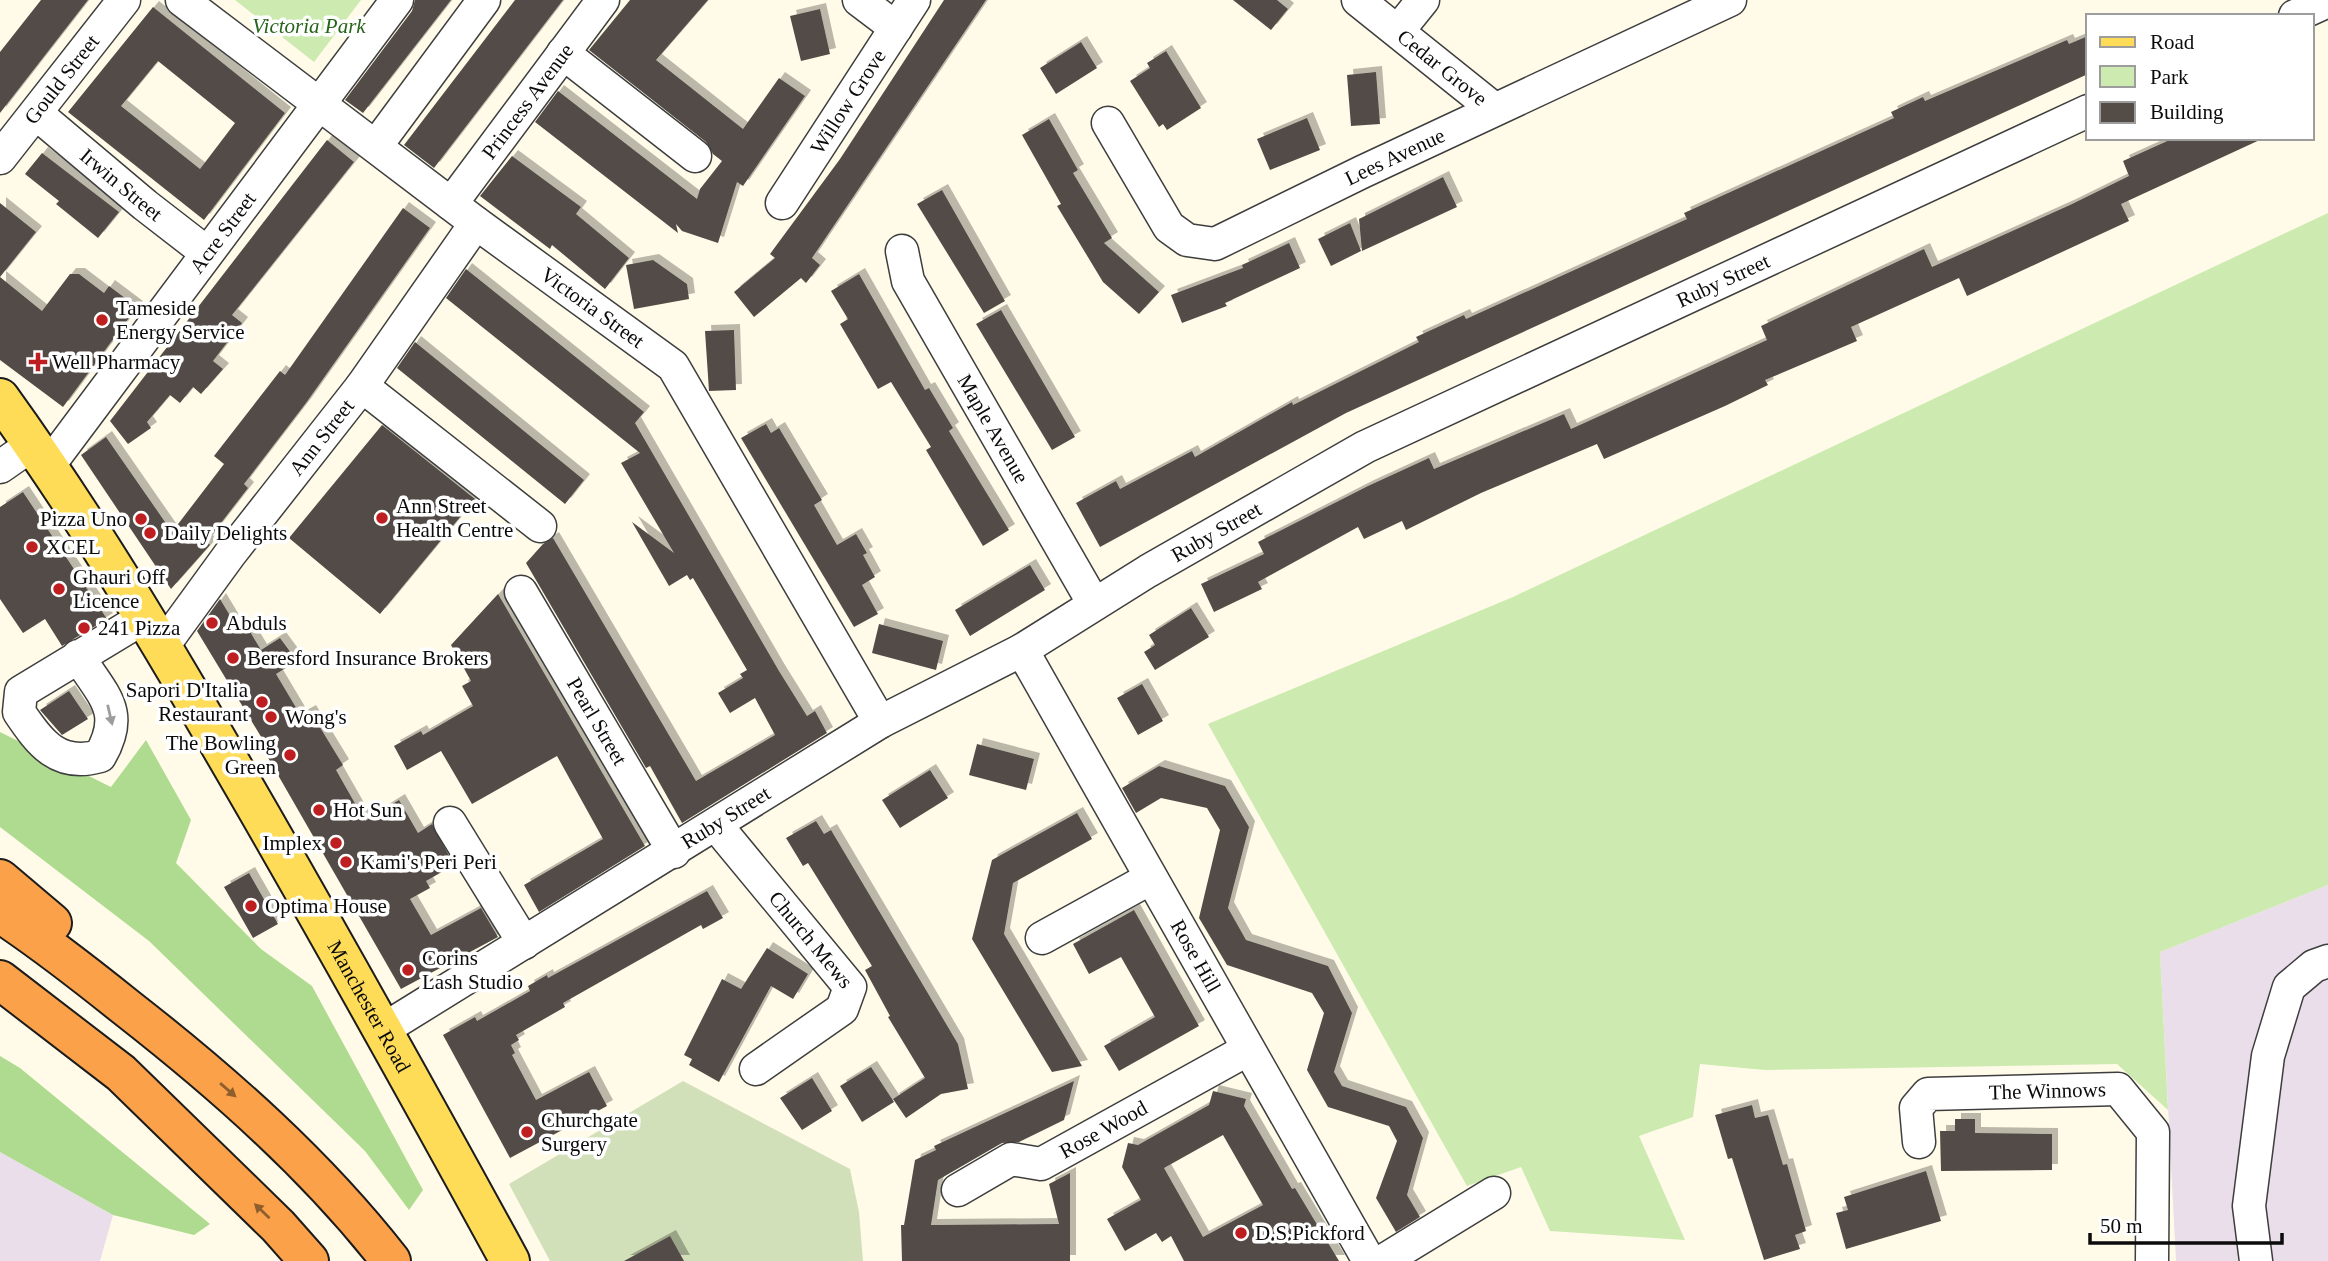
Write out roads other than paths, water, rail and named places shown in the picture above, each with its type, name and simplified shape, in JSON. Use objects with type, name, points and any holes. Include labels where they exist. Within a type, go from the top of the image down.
[{"type":"highway","points":[[0,879],[36,907],[188,1056]]},
{"type":"highway","points":[[0,913],[40,939],[242,1102],[368,1231],[391,1261]]},
{"type":"highway","points":[[0,980],[121,1073],[278,1226],[309,1261]]},
{"type":"highway","points":[[0,1004],[121,1073]]},
{"type":"main road","name":"Manchester Road","points":[[0,398],[41,454],[154,631],[384,1029],[510,1261]]},
{"type":"street","name":"Gould Street","points":[[0,158],[124,0]]},
{"type":"street","name":"Victoria Street","points":[[182,0],[476,223],[673,366],[880,722]]},
{"type":"street","name":"Acre Street","points":[[0,467],[41,454],[207,253],[397,0]]},
{"type":"street","points":[[376,146],[484,0]]},
{"type":"street","name":"Princess Avenue","points":[[451,204],[603,0]]},
{"type":"street","points":[[859,0],[896,28]]},
{"type":"street","name":"Willow Grove","points":[[782,203],[914,0]]},
{"type":"street","name":"Cedar Grove","points":[[1358,0],[1493,109]]},
{"type":"street","points":[[1398,31],[1423,0]]},
{"type":"street","name":"Lees Avenue","points":[[1108,123],[1169,227],[1187,240],[1215,244],[1493,109],[1730,0]]},
{"type":"street","points":[[563,53],[695,156]]},
{"type":"street","name":"Ruby Street","points":[[384,1029],[674,852],[880,722],[1022,650],[1094,604],[1365,447],[2086,112]]},
{"type":"street","name":"Irwin Street","points":[[37,114],[207,253]]},
{"type":"street","name":"Ann Street","points":[[154,631],[235,547],[362,386],[476,223]]},
{"type":"street","name":"Maple Avenue","points":[[902,251],[908,281],[1094,604]]},
{"type":"street","points":[[362,386],[540,526]]},
{"type":"street","name":"Pearl Street","points":[[521,592],[674,852]]},
{"type":"street","points":[[78,656],[111,708],[114,722],[112,736],[100,756],[83,761],[57,754],[43,744],[19,712],[21,692],[78,656],[154,631]]},
{"type":"street","name":"Rose Hill","points":[[1022,650],[1247,1051],[1369,1261]]},
{"type":"street","points":[[450,823],[524,943]]},
{"type":"street","name":"Church Mews","points":[[716,825],[850,986],[842,1009],[756,1069]]},
{"type":"street","points":[[1042,938],[1151,878]]},
{"type":"street","points":[[2256,1261],[2249,1206],[2268,1056],[2289,987],[2314,966],[2328,961]]},
{"type":"street","name":"Rose Wood","points":[[958,1190],[1011,1159],[1041,1164],[1247,1051]]},
{"type":"street","name":"The Winnows","points":[[1919,1142],[1916,1108],[1928,1094],[2118,1089],[2153,1132],[2152,1261]]},
{"type":"street","points":[[1383,1261],[1494,1193]]},
{"type":"place","name":"Tameside Energy Service","points":[[102,320]]},
{"type":"place","name":"Well Pharmacy","points":[[38,362]]},
{"type":"place","name":"Ann Street Health Centre","points":[[382,518]]},
{"type":"place","name":"Pizza Uno","points":[[141,519]]},
{"type":"place","name":"Daily Delights","points":[[150,533]]},
{"type":"place","name":"XCEL","points":[[32,547]]},
{"type":"place","name":"Ghauri Off Licence","points":[[59,589]]},
{"type":"place","name":"Abduls","points":[[212,623]]},
{"type":"place","name":"241 Pizza","points":[[84,628]]},
{"type":"place","name":"Beresford Insurance Brokers","points":[[233,658]]},
{"type":"place","name":"Sapori D'Italia Restaurant","points":[[262,702]]},
{"type":"place","name":"Wong's","points":[[271,717]]},
{"type":"place","name":"The Bowling Green","points":[[290,755]]},
{"type":"place","name":"Hot Sun","points":[[319,810]]},
{"type":"place","name":"Implex","points":[[336,843]]},
{"type":"place","name":"Kami's Peri Peri","points":[[346,862]]},
{"type":"place","name":"Optima House","points":[[251,906]]},
{"type":"place","name":"Corins Lash Studio","points":[[408,970]]},
{"type":"place","name":"Churchgate Surgery","points":[[527,1132]]},
{"type":"place","name":"D.S.Pickford","points":[[1241,1233]]},
{"type":"park label","name":"Victoria Park","points":[[309,26]]}]
